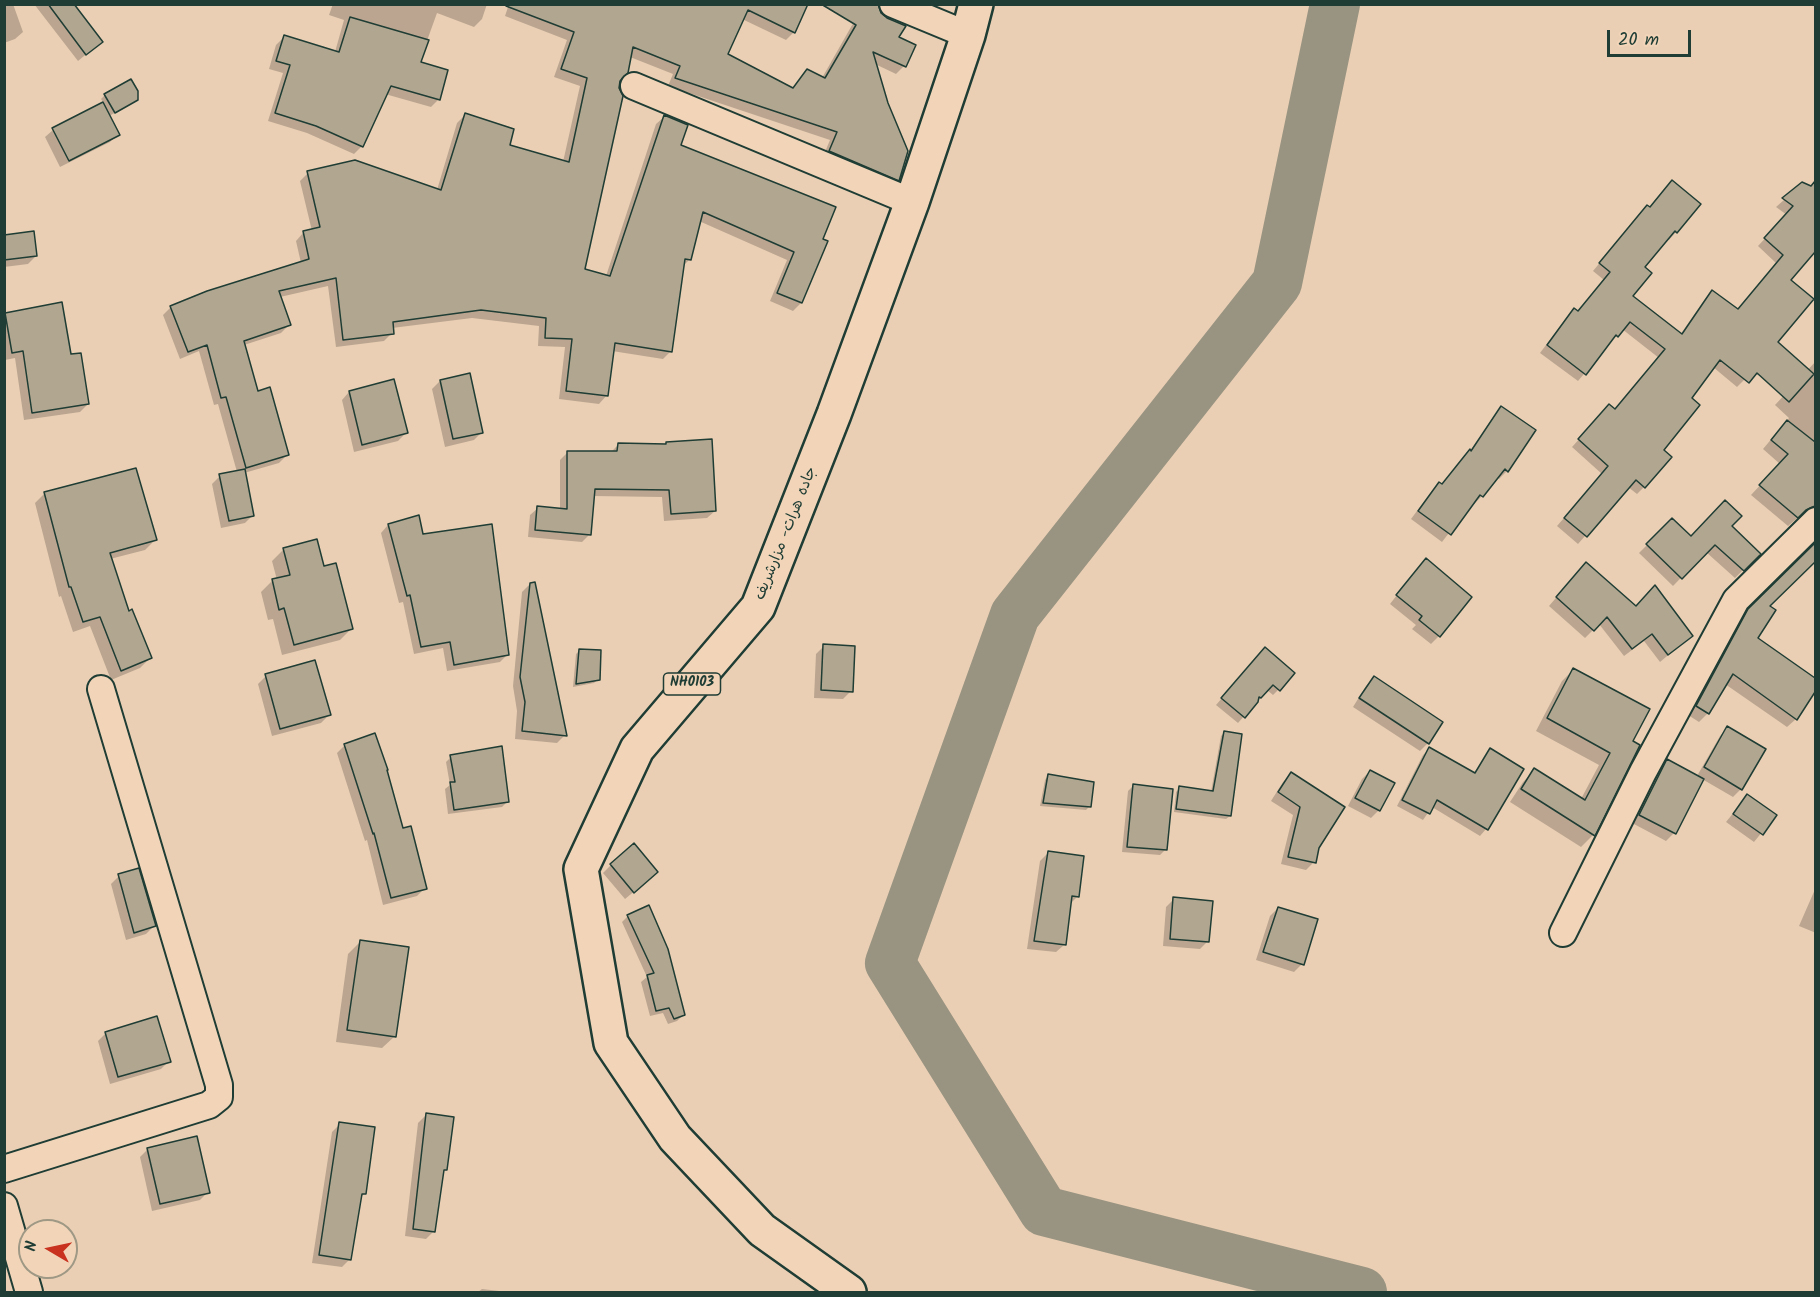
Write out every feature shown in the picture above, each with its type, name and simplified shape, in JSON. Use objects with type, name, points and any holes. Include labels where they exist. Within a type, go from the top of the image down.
[{"type":"highway","name":"جاده هرات- مزارشریف","points":[[849,1293],[762,1230],[675,1138],[611,1043],[581,869],[637,749],[758,607],[834,414],[912,202],[972,20]]},
{"type":"street","points":[[893,4],[972,20]]},
{"type":"street","points":[[634,86],[912,202]]},
{"type":"street","points":[[1563,933],[1643,772],[1736,600],[1815,521]]},
{"type":"street","points":[[4,1169],[209,1105],[219,1097],[219,1085],[101,689]]},
{"type":"street","points":[[4,1206],[29,1293]]},
{"type":"building","points":[[48,4],[74,4],[103,42],[86,55]]},
{"type":"building","points":[[507,4],[808,4],[795,33],[748,10],[728,54],[793,88],[807,69],[825,78],[856,25],[821,4],[878,4],[881,13],[887,18],[906,26],[899,37],[916,45],[906,67],[873,52],[888,103],[908,151],[899,181],[829,151],[837,132],[675,78],[680,66],[633,47],[628,73],[620,81],[619,88],[623,96],[585,269],[610,276],[664,115],[688,125],[681,145],[836,207],[823,239],[828,241],[802,303],[777,293],[794,252],[703,212],[691,260],[685,259],[672,352],[615,343],[608,396],[566,391],[572,339],[545,338],[546,318],[481,310],[393,322],[394,334],[343,340],[336,278],[279,291],[291,325],[244,341],[258,391],[270,387],[289,455],[246,468],[226,397],[221,398],[207,345],[188,352],[170,306],[207,291],[309,259],[303,231],[320,227],[307,171],[355,160],[441,190],[465,113],[514,129],[510,145],[569,162],[587,78],[561,69],[574,32],[506,6]]},
{"type":"building","points":[[350,17],[429,40],[421,62],[448,70],[440,100],[391,86],[363,147],[316,126],[275,113],[290,65],[276,61],[284,35],[339,52]]},
{"type":"building","points":[[131,79],[138,91],[138,100],[115,113],[104,94]]},
{"type":"building","points":[[103,102],[120,135],[69,161],[52,128]]},
{"type":"building","points":[[1672,180],[1701,204],[1645,267],[1652,273],[1633,296],[1682,334],[1712,290],[1738,309],[1783,255],[1764,238],[1793,206],[1782,198],[1802,182],[1811,186],[1815,181],[1815,252],[1791,280],[1814,299],[1778,342],[1814,374],[1789,402],[1757,373],[1749,383],[1720,360],[1692,398],[1700,405],[1664,450],[1672,457],[1645,488],[1636,480],[1587,537],[1564,518],[1608,466],[1578,439],[1609,404],[1615,409],[1665,349],[1630,322],[1618,337],[1616,335],[1586,375],[1547,345],[1574,308],[1578,311],[1610,272],[1599,263],[1647,205],[1650,207]]},
{"type":"building","points":[[34,231],[37,256],[4,260],[4,235]]},
{"type":"building","points":[[62,302],[71,354],[81,353],[89,404],[32,413],[23,351],[12,353],[5,313]]},
{"type":"building","points":[[470,373],[483,433],[453,439],[440,380]]},
{"type":"building","points":[[394,379],[408,433],[362,445],[349,391]]},
{"type":"building","points":[[1501,406],[1536,430],[1508,472],[1505,469],[1483,497],[1480,495],[1451,535],[1418,511],[1439,482],[1442,484],[1470,449],[1471,451]]},
{"type":"building","points":[[1787,420],[1815,442],[1815,506],[1806,510],[1798,518],[1759,485],[1788,454],[1771,440]]},
{"type":"building","points":[[712,439],[716,511],[671,514],[669,490],[595,489],[591,535],[535,530],[537,506],[567,509],[567,451],[617,451],[618,443],[666,444],[666,442]]},
{"type":"building","points":[[136,468],[157,540],[110,553],[129,611],[132,609],[152,658],[121,671],[100,617],[83,622],[71,587],[69,587],[44,492]]},
{"type":"building","points":[[245,469],[254,516],[229,521],[219,474]]},
{"type":"building","points":[[1725,500],[1742,516],[1732,526],[1761,554],[1744,571],[1715,545],[1682,579],[1646,544],[1672,518],[1691,536]]},
{"type":"building","points":[[419,515],[423,534],[492,524],[509,655],[454,665],[450,642],[421,647],[410,595],[407,596],[388,524]]},
{"type":"building","points":[[317,539],[324,566],[336,563],[353,629],[294,645],[284,608],[279,610],[272,579],[290,575],[283,548]]},
{"type":"building","points":[[1815,543],[1815,562],[1770,606],[1776,610],[1758,638],[1815,678],[1815,692],[1797,720],[1733,674],[1709,714],[1696,706],[1748,609]]},
{"type":"building","points":[[1426,558],[1472,597],[1440,637],[1419,620],[1422,616],[1396,595]]},
{"type":"building","points":[[1586,562],[1636,606],[1655,585],[1693,636],[1668,655],[1652,634],[1632,649],[1607,617],[1594,631],[1556,597]]},
{"type":"building","points":[[535,582],[567,736],[522,731],[525,702],[520,677],[530,583]]},
{"type":"building","points":[[823,644],[855,646],[853,692],[821,690]]},
{"type":"building","points":[[1265,647],[1295,673],[1280,691],[1273,685],[1261,698],[1259,697],[1258,702],[1245,718],[1221,698]]},
{"type":"building","points":[[579,649],[601,650],[600,680],[576,684]]},
{"type":"building","points":[[315,660],[331,715],[280,729],[265,674]]},
{"type":"building","points":[[1573,668],[1650,709],[1633,741],[1640,745],[1595,836],[1521,789],[1534,768],[1585,800],[1610,753],[1547,718]]},
{"type":"building","points":[[1374,676],[1443,722],[1429,744],[1359,698]]},
{"type":"building","points":[[1727,726],[1766,749],[1742,790],[1704,767]]},
{"type":"building","points":[[1224,731],[1242,734],[1231,816],[1176,809],[1179,786],[1213,791]]},
{"type":"building","points":[[375,733],[388,770],[403,828],[411,826],[427,889],[391,898],[374,833],[344,744]]},
{"type":"building","points":[[502,746],[509,802],[454,810],[450,782],[455,782],[450,755]]},
{"type":"building","points":[[1429,747],[1475,773],[1490,748],[1524,769],[1488,830],[1437,800],[1430,814],[1402,800]]},
{"type":"building","points":[[1667,759],[1704,779],[1676,834],[1639,815]]},
{"type":"building","points":[[1370,770],[1395,783],[1380,811],[1355,798]]},
{"type":"building","points":[[1291,772],[1345,807],[1319,848],[1316,863],[1288,857],[1300,807],[1278,792]]},
{"type":"building","points":[[1048,774],[1094,782],[1091,807],[1043,803]]},
{"type":"building","points":[[1133,784],[1173,789],[1167,850],[1127,847]]},
{"type":"building","points":[[1747,794],[1777,815],[1763,835],[1733,814]]},
{"type":"building","points":[[634,843],[658,872],[634,893],[610,864]]},
{"type":"building","points":[[1048,851],[1084,856],[1079,897],[1072,896],[1066,945],[1034,941]]},
{"type":"building","points":[[139,868],[156,926],[134,933],[118,874]]},
{"type":"building","points":[[1173,897],[1213,901],[1209,942],[1170,939]]},
{"type":"building","points":[[649,905],[668,949],[685,1015],[674,1019],[669,1008],[656,1011],[647,975],[654,973],[627,915]]},
{"type":"building","points":[[1278,907],[1318,919],[1304,965],[1263,952]]},
{"type":"building","points":[[360,940],[409,947],[396,1037],[347,1030]]},
{"type":"building","points":[[157,1016],[171,1062],[118,1077],[105,1032]]},
{"type":"building","points":[[426,1113],[454,1117],[435,1232],[413,1229]]},
{"type":"building","points":[[339,1122],[375,1127],[366,1194],[362,1194],[351,1260],[319,1255]]},
{"type":"building","points":[[197,1136],[210,1193],[160,1204],[147,1148]]},
{"type":"waterway","points":[[1335,4],[1277,283],[1015,615],[890,963],[1044,1211],[1362,1292]]}]
